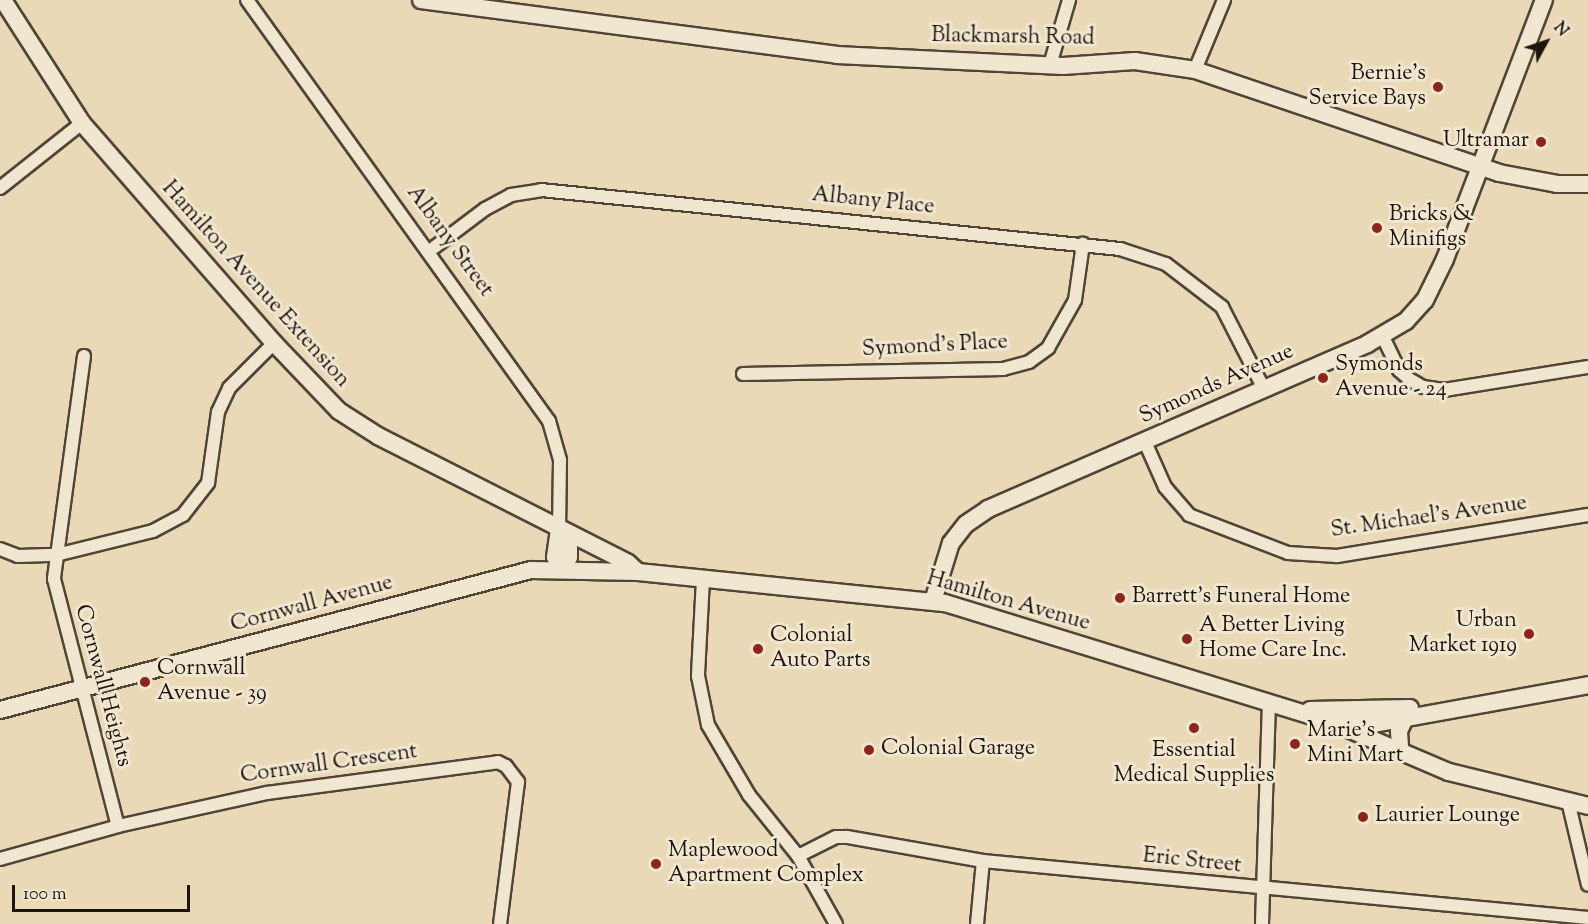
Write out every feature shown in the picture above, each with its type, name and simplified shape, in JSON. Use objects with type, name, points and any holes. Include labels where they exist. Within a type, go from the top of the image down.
[{"type":"street","name":"Albany Street","points":[[247,0],[549,421],[560,460],[559,529],[555,557],[563,569]]},
{"type":"street","name":"Blackmarsh Road","points":[[421,0],[475,4],[837,55],[1050,65],[1135,61],[1195,70],[1480,166],[1541,182],[1588,184]]},
{"type":"street","points":[[1050,65],[1069,0]]},
{"type":"street","points":[[1195,70],[1224,0]]},
{"type":"street","name":"Symonds Avenue","points":[[933,601],[951,543],[975,516],[1383,337],[1406,321],[1432,288],[1544,0]]},
{"type":"street","name":"Hamilton Avenue Extension","points":[[3,1],[82,123],[274,344],[351,420],[638,572]]},
{"type":"street","points":[[0,188],[82,123]]},
{"type":"street","name":"Albany Place","points":[[428,252],[502,200],[541,190],[1083,244],[1146,256],[1204,290],[1235,327],[1264,389]]},
{"type":"street","name":"Symond's Place","points":[[743,375],[1003,369],[1029,362],[1048,348],[1075,300],[1083,244]]},
{"type":"street","points":[[1383,337],[1399,370],[1409,379],[1444,390],[1588,367]]},
{"type":"street","points":[[0,549],[18,556],[56,555],[153,531],[191,507],[208,483],[218,412],[226,394],[274,344]]},
{"type":"street","name":"Cornwall Heights","points":[[84,356],[54,579],[57,600],[118,826]]},
{"type":"street","name":"St. Michael's Avenue","points":[[1144,442],[1165,487],[1190,515],[1288,553],[1337,556],[1588,515]]},
{"type":"street","name":"Cornwall Avenue","points":[[0,710],[514,574],[563,569],[638,572]]},
{"type":"street","name":"Hamilton Avenue","points":[[638,572],[933,601],[1334,723],[1449,772],[1588,806]]},
{"type":"street","points":[[702,579],[698,676],[708,725],[749,795],[798,856],[836,924]]},
{"type":"street","points":[[1334,723],[1374,724],[1588,685]]},
{"type":"street","points":[[1262,924],[1277,707]]},
{"type":"street","name":"Hamilton Avenue","points":[[1277,707],[1359,711],[1415,758]]},
{"type":"street","points":[[1359,711],[1467,707]]},
{"type":"street","points":[[1400,746],[1399,731],[1406,718]]},
{"type":"street","name":"Cornwall Crescent","points":[[0,859],[118,826],[267,793],[498,762],[507,766],[518,782],[500,924]]},
{"type":"street","points":[[1568,801],[1588,885]]},
{"type":"street","name":"Eric Street","points":[[798,856],[836,837],[847,837],[983,861],[1263,890],[1588,918]]},
{"type":"street","points":[[977,924],[983,861]]},
{"type":"place","name":"Bernie's Service Bays","points":[[1438,87]]},
{"type":"place","name":"Ultramar","points":[[1541,142]]},
{"type":"place","name":"Bricks & Minifigs","points":[[1377,228]]},
{"type":"place","name":"Symonds Avenue - 24","points":[[1323,378]]},
{"type":"place","name":"Barrett's Funeral Home","points":[[1120,598]]},
{"type":"place","name":"Urban Market 1919","points":[[1529,634]]},
{"type":"place","name":"A Better Living Home Care Inc.","points":[[1187,639]]},
{"type":"place","name":"Colonial Auto Parts","points":[[758,649]]},
{"type":"place","name":"Cornwall Avenue - 39","points":[[145,682]]},
{"type":"place","name":"Essential Medical Supplies","points":[[1194,728]]},
{"type":"place","name":"Marie's Mini Mart","points":[[1295,744]]},
{"type":"place","name":"Colonial Garage","points":[[869,750]]},
{"type":"place","name":"Laurier Lounge","points":[[1363,817]]},
{"type":"place","name":"Maplewood Apartment Complex","points":[[656,864]]}]
